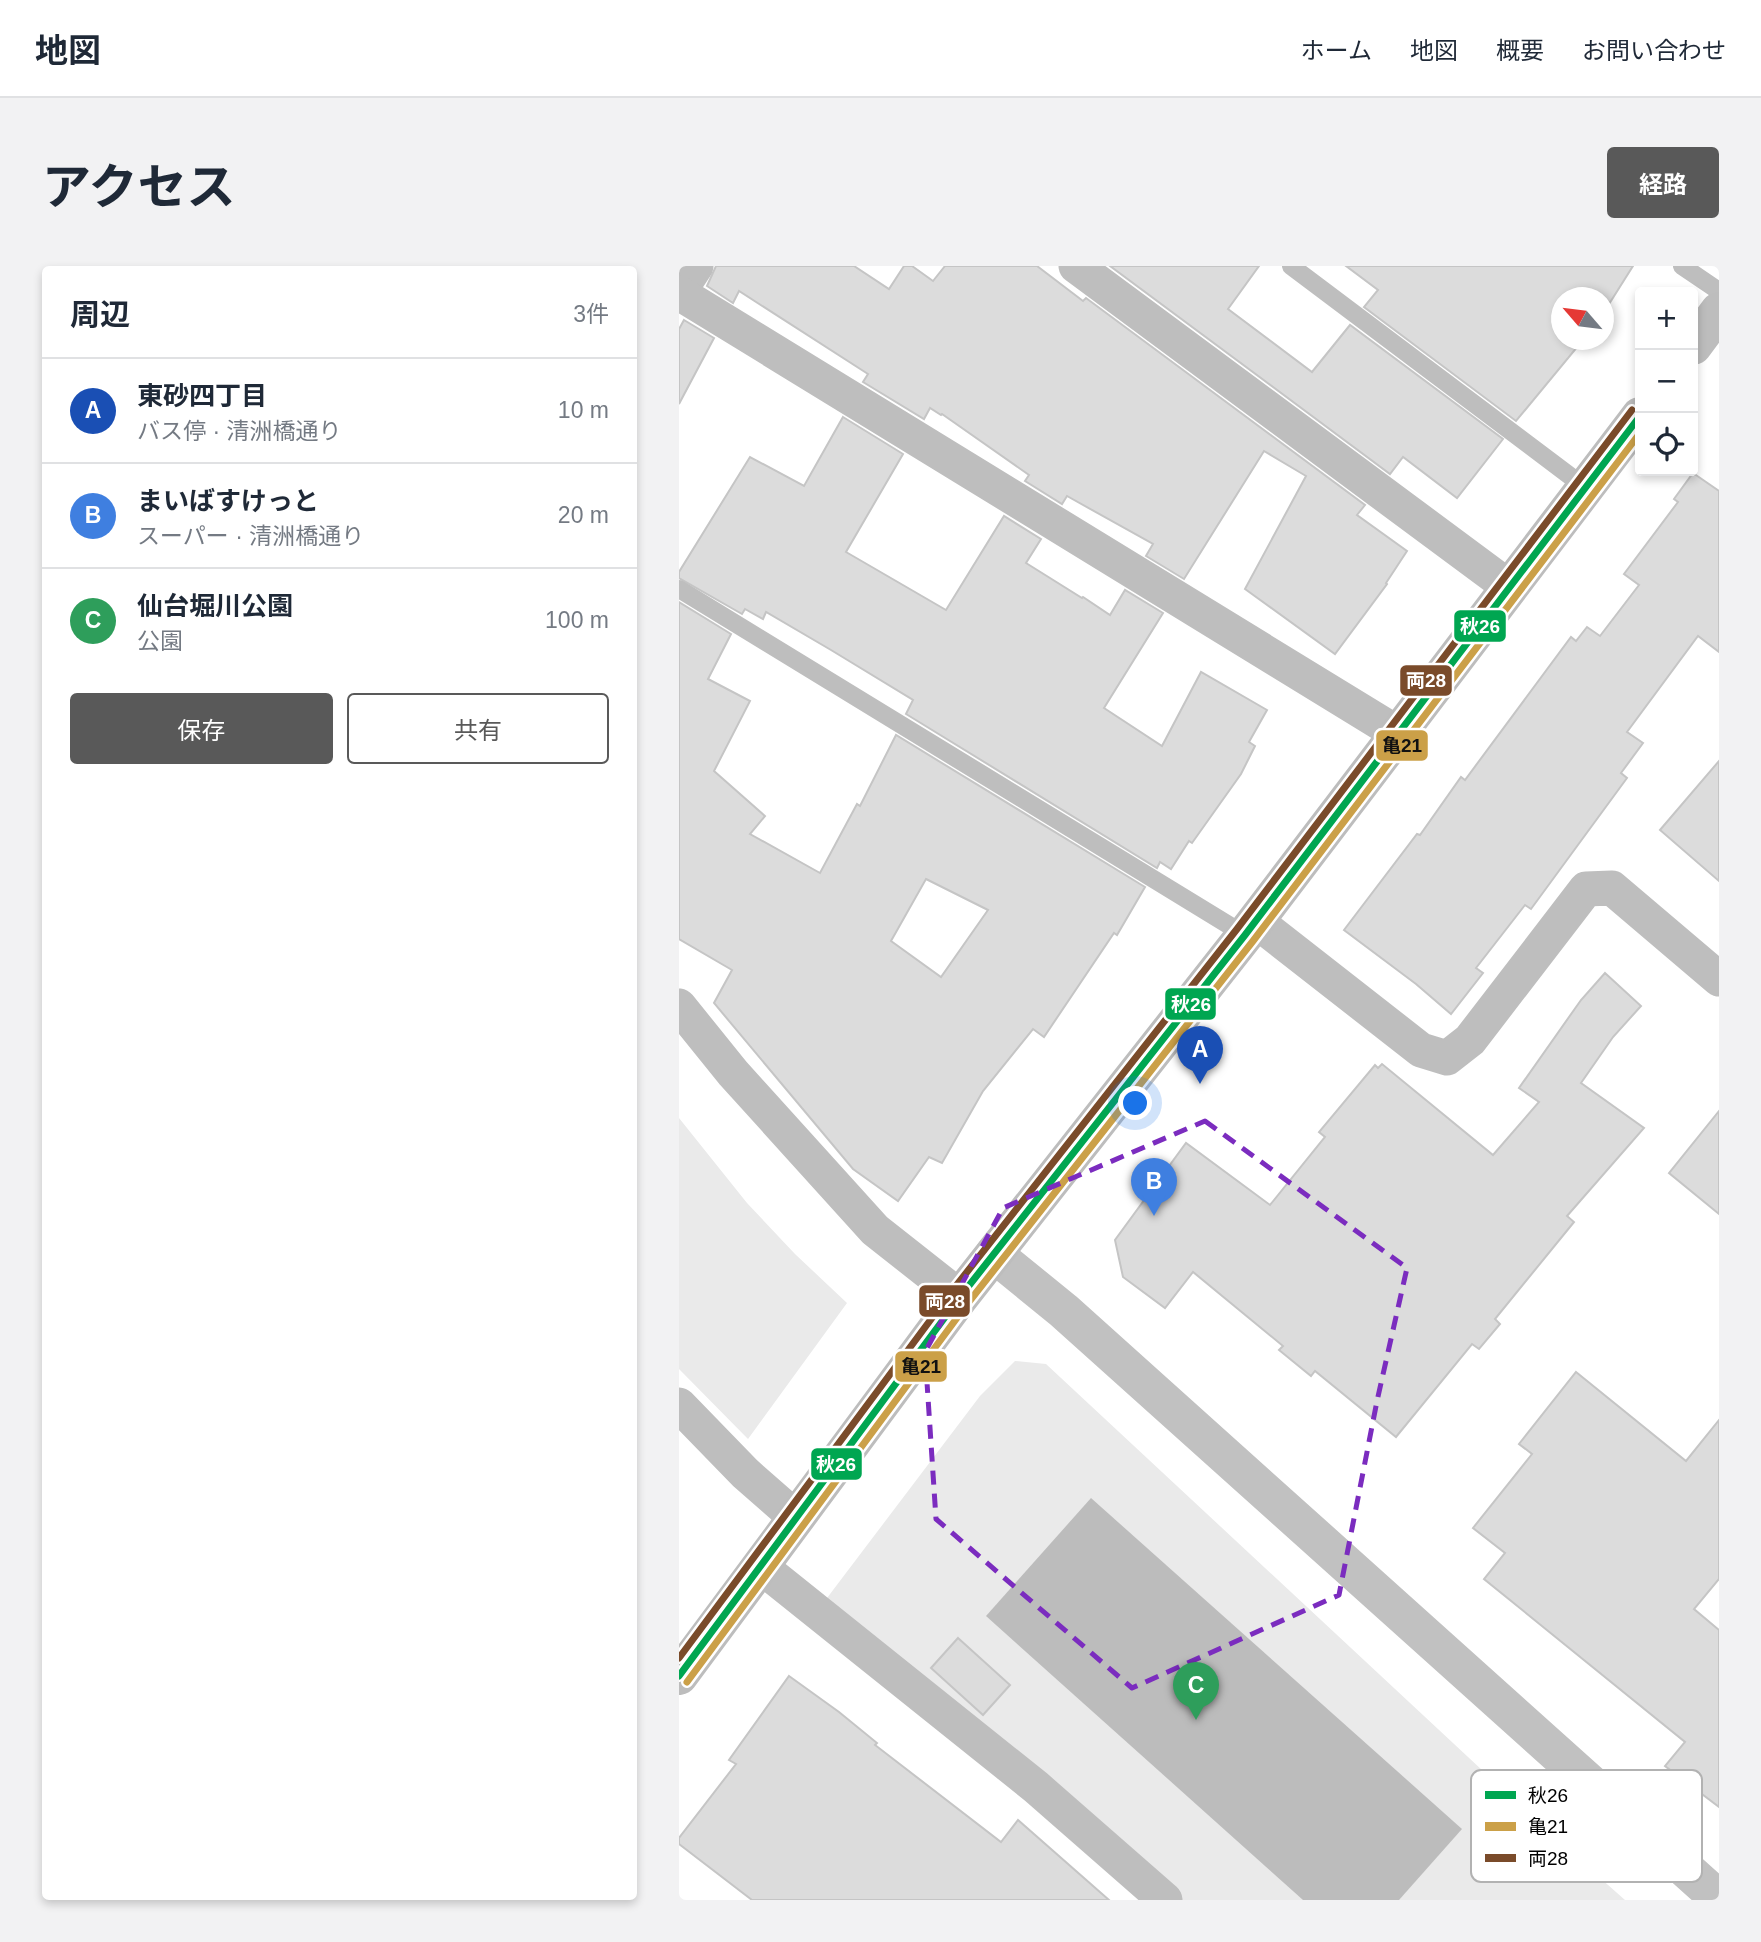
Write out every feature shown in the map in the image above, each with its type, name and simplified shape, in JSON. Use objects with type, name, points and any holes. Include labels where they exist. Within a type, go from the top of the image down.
[{"type":"main road","points":[[1698,339],[1719,311]]},
{"type":"main road","points":[[679,1676],[960,1297],[1250,928],[1635,423]]},
{"type":"street","points":[[696,266],[679,292],[1397,733]]},
{"type":"street","points":[[1076,266],[1509,587]]},
{"type":"street","points":[[1250,928],[1421,1050],[1447,1058],[1470,1040],[1587,889],[1612,888],[1719,979]]},
{"type":"street","points":[[679,1006],[733,1073],[875,1230],[960,1297]]},
{"type":"street","points":[[994,1254],[1064,1311],[1575,1770]]},
{"type":"street","points":[[679,1405],[745,1473],[795,1517]]},
{"type":"street","points":[[760,1566],[1036,1787],[1165,1900]]},
{"type":"street","points":[[1700,1882],[1719,1899]]},
{"type":"lane","points":[[1291,266],[1586,488]]},
{"type":"lane","points":[[1682,266],[1719,291]]},
{"type":"lane","points":[[679,589],[1250,928]]},
{"type":"highlighted area","points":[[1205,1121],[1407,1268],[1377,1401],[1339,1595],[1132,1688],[936,1519],[925,1352],[1003,1208]]},
{"type":"shaded area","points":[[679,1118],[747,1203],[795,1254],[847,1303],[748,1439],[679,1369]]},
{"type":"shaded area","points":[[1015,1361],[1046,1364],[1482,1770],[1471,1770],[1471,1882],[1605,1882],[1625,1900],[1175,1900],[824,1602],[980,1396]]},
{"type":"shaded area","points":[[1091,1498],[1462,1829],[1399,1900],[1303,1900],[986,1616]]},
{"type":"building","points":[[716,266],[854,266],[889,289],[904,266],[912,266],[933,281],[945,266],[1037,266],[1083,301],[1086,298],[1365,505],[1357,515],[1407,551],[1387,584],[1335,654],[1245,589],[1306,476],[1264,451],[1184,579],[1146,556],[1153,544],[1067,496],[1062,504],[1025,481],[1029,475],[942,414],[930,408],[924,419],[863,382],[868,374],[739,291],[733,303],[707,286]]},
{"type":"building","points":[[1110,266],[1259,266],[1228,309],[1312,372],[1350,325],[1503,439],[1457,498],[1403,457],[1390,474]]},
{"type":"building","points":[[1346,266],[1633,266],[1614,296],[1614,287],[1551,287],[1551,350],[1575,350],[1516,421],[1364,307],[1378,290]]},
{"type":"building","points":[[684,320],[714,338],[679,404],[679,329]]},
{"type":"building","points":[[843,417],[903,454],[846,552],[946,610],[1004,516],[1041,539],[1026,563],[1082,598],[1110,615],[1125,590],[1163,613],[1104,708],[1162,746],[1201,672],[1267,710],[1249,742],[1255,746],[1241,774],[1192,843],[1189,841],[1171,869],[1160,862],[1157,868],[906,714],[913,700],[831,650],[766,612],[763,619],[745,609],[742,614],[679,578],[679,572],[750,457],[804,486]]},
{"type":"building","points":[[1691,476],[1697,476],[1719,491],[1719,652],[1698,636],[1627,732],[1643,743],[1621,773],[1627,778],[1531,909],[1525,905],[1476,968],[1483,973],[1451,1014],[1344,930],[1417,834],[1420,835],[1461,777],[1465,780],[1571,637],[1576,641],[1587,627],[1600,636],[1639,585],[1624,574],[1678,502],[1674,499]]},
{"type":"building","points":[[679,602],[731,634],[708,679],[750,701],[714,771],[765,816],[750,834],[820,873],[857,804],[860,806],[896,735],[1145,887],[1117,935],[1114,933],[1044,1037],[1033,1029],[983,1091],[942,1163],[929,1157],[898,1201],[853,1169],[714,1003],[732,970],[679,939]],"holes":[[[926,879],[988,910],[941,977],[891,941]]]},
{"type":"building","points":[[1719,761],[1719,881],[1660,830]]},
{"type":"building","points":[[1605,973],[1641,1006],[1613,1037],[1581,1083],[1644,1128],[1567,1216],[1574,1222],[1495,1319],[1500,1324],[1479,1349],[1472,1344],[1396,1437],[1315,1371],[1311,1376],[1279,1350],[1283,1346],[1193,1272],[1165,1308],[1123,1277],[1115,1240],[1186,1143],[1270,1205],[1325,1137],[1319,1132],[1375,1065],[1378,1068],[1382,1064],[1493,1155],[1539,1102],[1519,1088],[1581,1000]]},
{"type":"building","points":[[1719,1111],[1719,1214],[1669,1173]]},
{"type":"building","points":[[1576,1372],[1686,1461],[1719,1420],[1719,1579],[1694,1609],[1719,1630],[1719,1807],[1702,1794],[1702,1770],[1670,1770],[1665,1766],[1685,1742],[1484,1579],[1505,1553],[1473,1528],[1532,1454],[1519,1444]]},
{"type":"building","points":[[958,1638],[1010,1685],[983,1715],[931,1668]]},
{"type":"building","points":[[789,1676],[839,1712],[877,1743],[875,1745],[1001,1842],[1018,1820],[1109,1900],[752,1900],[679,1844],[679,1838],[736,1764],[729,1760]]},
{"type":"transit line","name":"両28","points":[[679,1658],[952,1291],[1237,929],[1632,410]]},
{"type":"transit line","name":"秋26","points":[[679,1676],[960,1297],[1245,935],[1635,423]]},
{"type":"transit line","name":"亀21","points":[[687,1682],[968,1303],[1253,941],[1635,440]]},
{"type":"place","name":"東砂四丁目","points":[[1200,1084]]},
{"type":"place","name":"まいばすけっと","points":[[1154,1216]]},
{"type":"place","name":"仙台堀川公園","points":[[1196,1720]]}]
